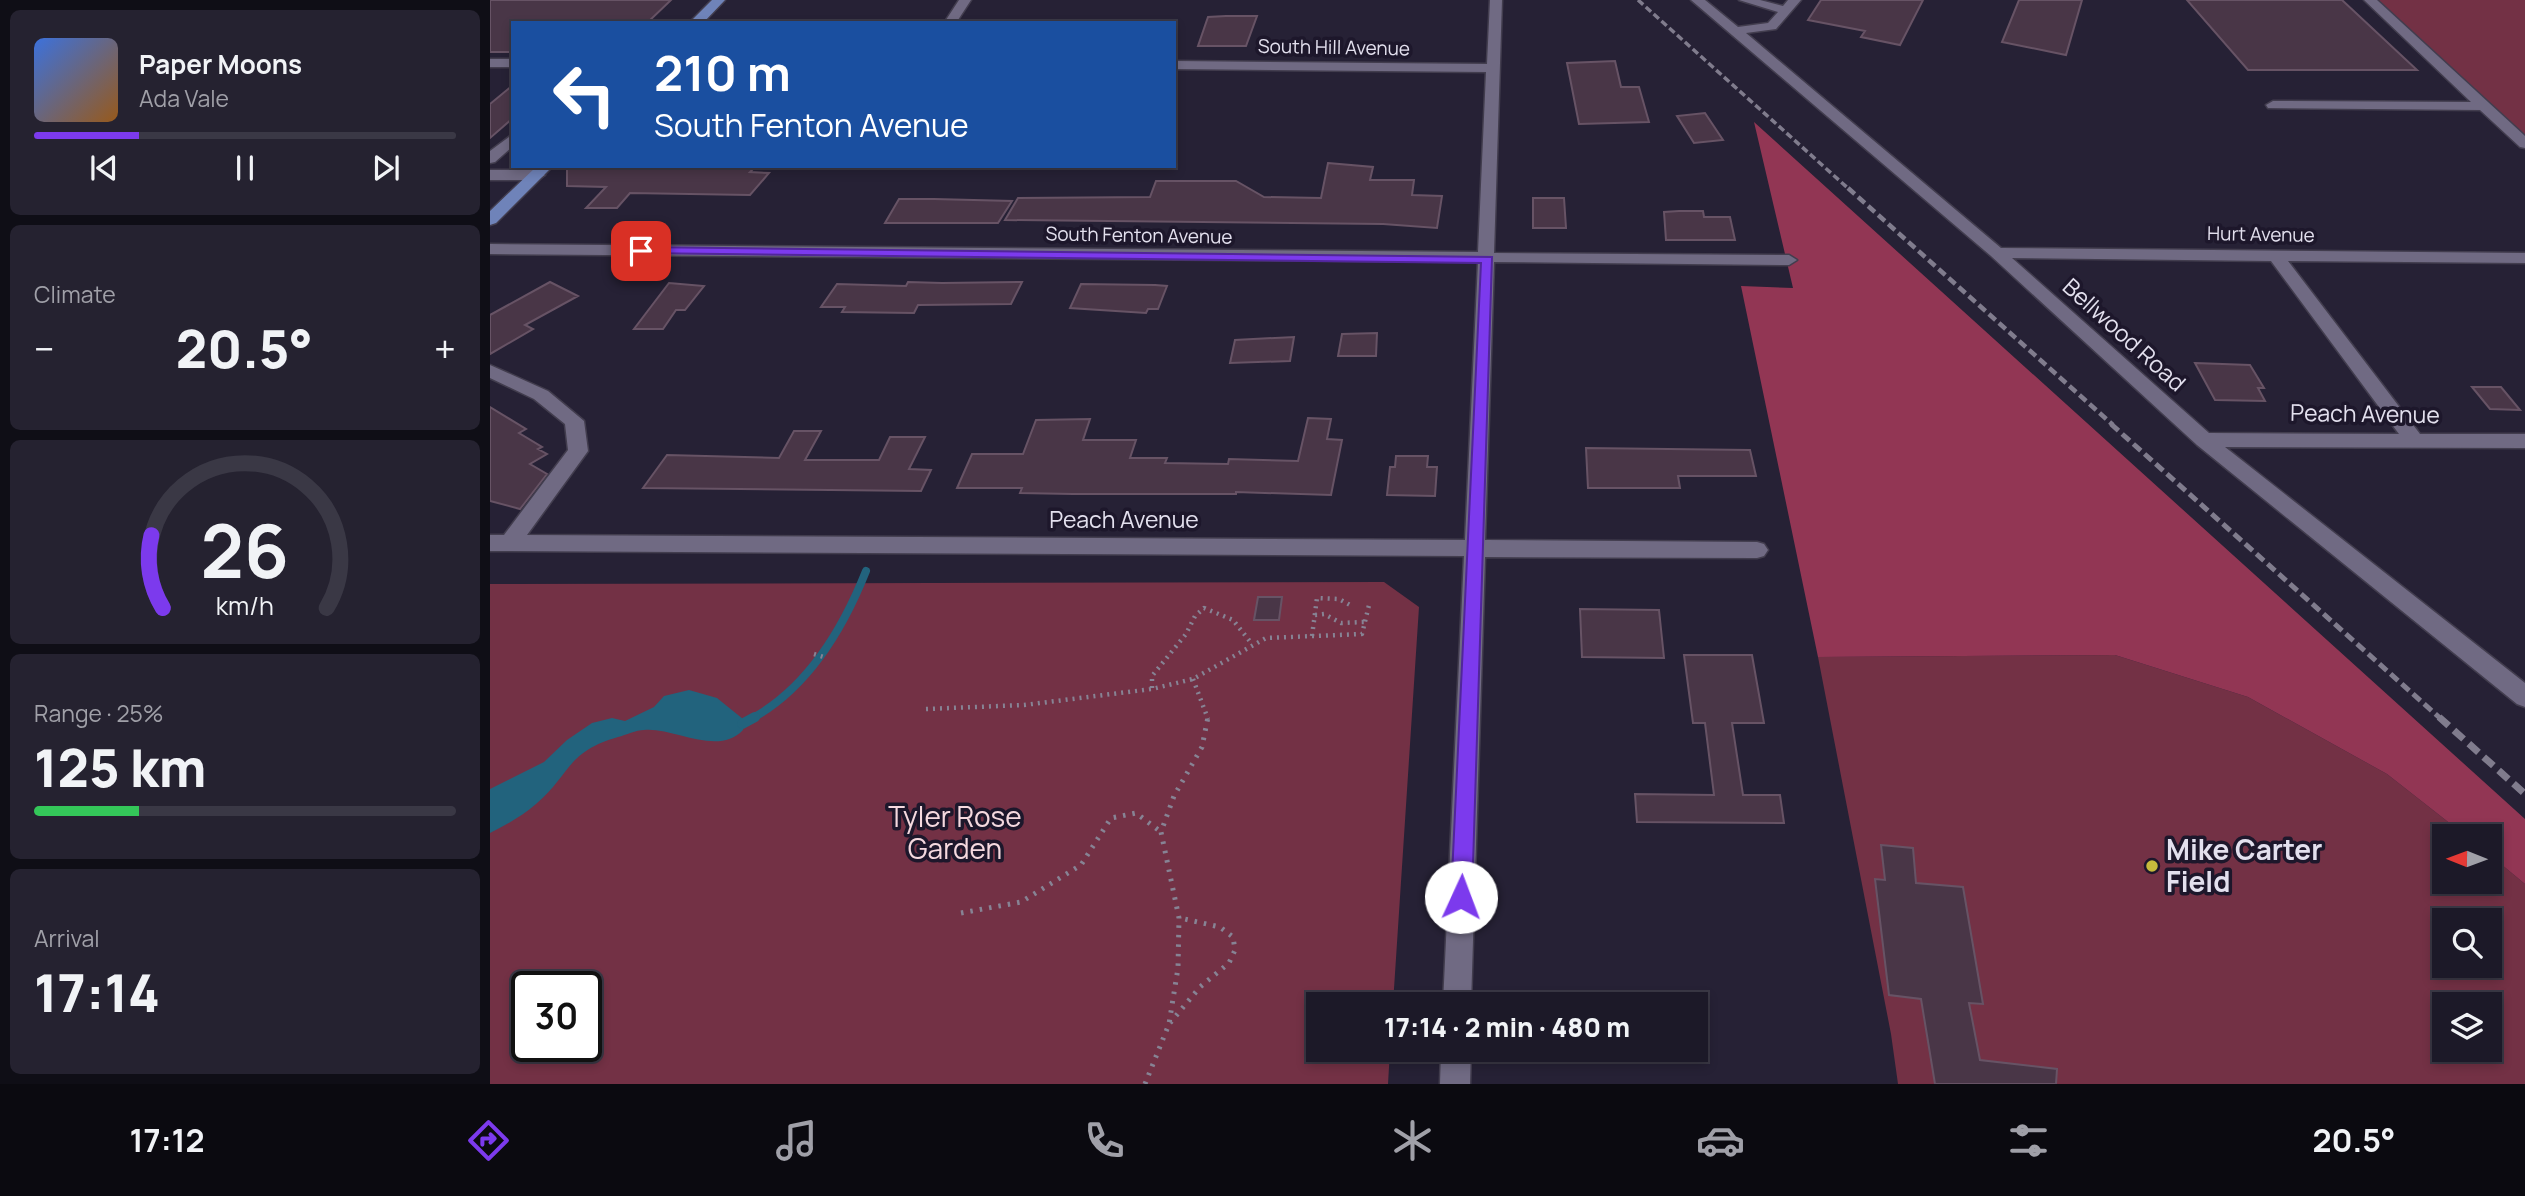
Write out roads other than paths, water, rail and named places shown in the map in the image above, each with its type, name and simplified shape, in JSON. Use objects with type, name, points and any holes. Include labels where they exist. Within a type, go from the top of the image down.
[{"type":"main road","points":[[697,21],[719,0]]},
{"type":"main road","points":[[491,219],[541,170]]},
{"type":"street","points":[[951,21],[965,0]]},
{"type":"street","points":[[1457,992],[1496,0]]},
{"type":"street","name":"Bellwood Road","points":[[1697,0],[1997,253],[2203,440],[2525,697]]},
{"type":"street","points":[[1745,0],[1790,5]]},
{"type":"street","points":[[2371,0],[2525,144]]},
{"type":"street","points":[[1735,32],[1772,26],[1790,5]]},
{"type":"street","points":[[490,63],[511,63]]},
{"type":"street","name":"South Hill Avenue","points":[[1176,65],[1494,68]]},
{"type":"street","points":[[2273,105],[2484,106]]},
{"type":"street","points":[[490,159],[511,140]]},
{"type":"street","points":[[490,174],[541,170]]},
{"type":"street","name":"South Fenton Avenue","points":[[490,249],[1788,260]]},
{"type":"street","name":"Hurt Avenue","points":[[1997,253],[2525,258]]},
{"type":"street","points":[[2275,255],[2415,441]]},
{"type":"street","points":[[490,371],[541,395],[575,421],[578,450],[500,543]]},
{"type":"street","name":"Peach Avenue","points":[[2203,440],[2525,441]]},
{"type":"street","name":"Peach Avenue","points":[[500,543],[1757,550]]},
{"type":"street","points":[[1455,1084],[1456,1062]]},
{"type":"water","points":[[689,690],[717,698],[743,719],[743,730],[733,738],[709,741],[656,730],[641,730],[601,743],[578,757],[531,808],[490,833],[490,789],[544,762],[567,740],[592,723],[612,718],[625,721],[654,707],[664,696]]},
{"type":"waterway","points":[[751,719],[790,691],[821,655],[835,635],[866,571]]},
{"type":"waterway","points":[[742,724],[755,717]]},
{"type":"railway","points":[[1638,0],[1850,190]]},
{"type":"railway","points":[[1848,188],[2113,425]]},
{"type":"railway","points":[[2111,424],[2441,719]]},
{"type":"railway","points":[[2439,717],[2525,794]]},
{"type":"place","name":"Mike Carter Field","points":[[2152,866]]},
{"type":"park label","name":"Tyler Rose Garden","points":[[955,833]]}]
